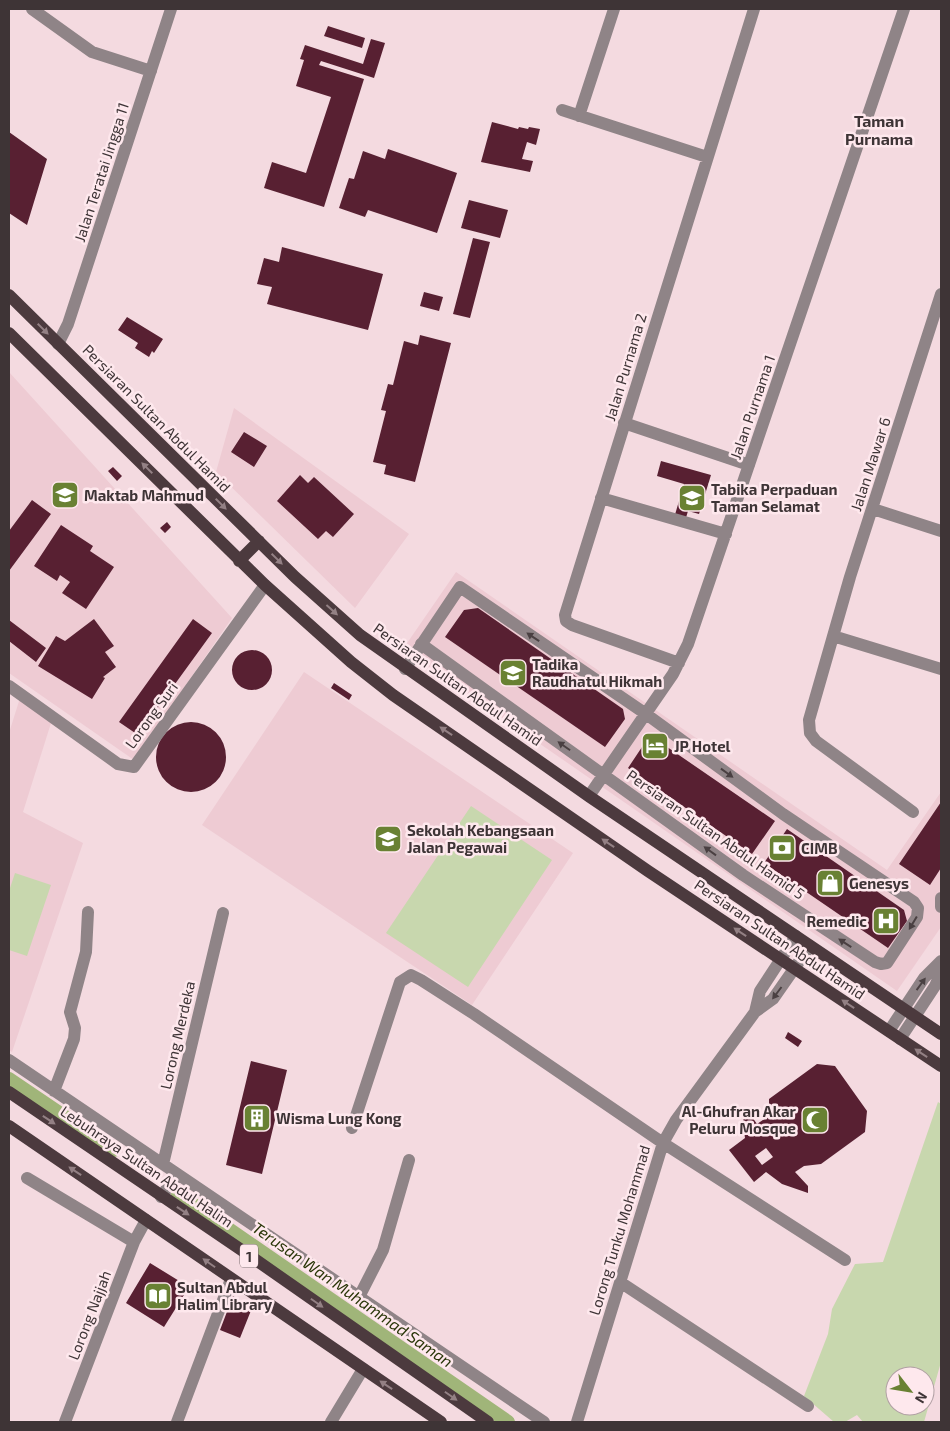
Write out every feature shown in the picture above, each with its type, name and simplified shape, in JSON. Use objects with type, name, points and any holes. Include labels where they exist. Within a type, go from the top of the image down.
[{"type":"main road","name":"Persiaran Sultan Abdul Hamid","points":[[9,295],[259,541],[360,635],[405,669],[589,796],[941,1034]]},
{"type":"main road","name":"Persiaran Sultan Abdul Hamid","points":[[9,334],[265,585],[351,662],[393,695],[648,871],[941,1066]]},
{"type":"main road","points":[[240,561],[259,541]]},
{"type":"main road","name":"Lebuhraya Sultan Abdul Halim","points":[[9,1092],[488,1422]]},
{"type":"main road","name":"1","points":[[9,1126],[363,1370],[427,1418],[441,1422]]},
{"type":"street","points":[[32,9],[92,52],[151,71]]},
{"type":"street","name":"Jalan Teratai Jingga 11","points":[[58,344],[68,324],[171,9]]},
{"type":"street","points":[[579,116],[614,9]]},
{"type":"street","name":"Jalan Purnama 2","points":[[678,663],[566,621],[565,614],[754,9]]},
{"type":"street","name":"Jalan Purnama 1","points":[[589,796],[646,714],[688,644],[904,9]]},
{"type":"street","points":[[562,110],[707,157]]},
{"type":"street","name":"Jalan Mawar 6","points":[[913,812],[816,741],[810,734],[810,712],[941,294]]},
{"type":"street","points":[[624,423],[749,465]]},
{"type":"street","points":[[601,498],[726,534]]},
{"type":"street","points":[[873,509],[941,531]]},
{"type":"street","name":"Lorong Suri","points":[[9,686],[118,764],[134,767],[265,585]]},
{"type":"street","points":[[405,669],[460,587],[646,714]]},
{"type":"street","points":[[832,640],[941,669]]},
{"type":"street","name":"Persiaran Sultan Abdul Hamid 5","points":[[421,644],[743,875],[875,962],[887,963],[918,917],[918,908],[914,902],[783,814],[646,714]]},
{"type":"street","points":[[941,898],[941,907]]},
{"type":"street","points":[[54,1091],[74,1039],[74,1028],[70,1012],[86,952],[88,912]]},
{"type":"street","name":"Lorong Merdeka","points":[[163,1164],[223,914]]},
{"type":"street","name":"Lorong Tunku Mohammad","points":[[754,1012],[760,991],[796,936]]},
{"type":"street","name":"Lorong Tunku Mohammad","points":[[577,1422],[664,1143],[676,1120],[754,1012],[773,999],[810,946]]},
{"type":"street","points":[[888,1031],[924,978],[941,961]]},
{"type":"street","points":[[900,1039],[935,986],[941,973]]},
{"type":"street","points":[[352,1128],[400,982],[411,975],[474,1014],[664,1143],[845,1260]]},
{"type":"street","points":[[9,1060],[544,1422]]},
{"type":"street","points":[[359,1297],[383,1250],[410,1160]]},
{"type":"street","points":[[162,1197],[176,1174]]},
{"type":"street","points":[[27,1178],[134,1242]]},
{"type":"street","name":"Lorong Najjah","points":[[65,1422],[134,1242],[146,1220]]},
{"type":"street","points":[[177,1422],[231,1279]]},
{"type":"street","points":[[620,1282],[808,1406]]},
{"type":"street","points":[[331,1422],[363,1370]]},
{"type":"shaded area","name":"Maktab Mahmud","points":[[9,372],[232,618],[134,760],[9,673]]},
{"type":"shaded area","points":[[234,408],[409,534],[355,608],[216,472]]},
{"type":"shaded area","points":[[456,572],[887,870],[941,792],[941,927],[897,991],[403,649]]},
{"type":"shaded area","name":"Sekolah Kebangsaan Jalan Pegawai","points":[[304,672],[573,853],[472,1005],[202,825]]},
{"type":"shaded area","points":[[20,698],[51,723],[23,812],[83,843],[12,1052],[9,1050],[9,733]]},
{"type":"green space","points":[[471,806],[552,860],[468,987],[386,933]]},
{"type":"green space","points":[[15,873],[51,885],[27,956],[9,950],[9,891]]},
{"type":"green space","points":[[938,1102],[941,1104],[941,1362],[935,1383],[935,1366],[885,1366],[885,1416],[926,1416],[924,1422],[863,1422],[857,1415],[845,1422],[834,1422],[804,1396],[828,1334],[832,1309],[855,1264],[883,1262]]},
{"type":"building","points":[[328,26],[365,38],[362,48],[324,36]]},
{"type":"building","points":[[371,39],[385,43],[374,78],[321,61],[319,65],[364,79],[324,207],[264,188],[272,162],[306,173],[331,97],[296,86],[304,60],[300,59],[305,45],[363,64]]},
{"type":"building","points":[[492,122],[518,129],[519,127],[528,129],[529,127],[540,129],[536,145],[527,142],[522,159],[533,161],[530,172],[481,162]]},
{"type":"building","points":[[9,132],[47,159],[27,225],[9,213]]},
{"type":"building","points":[[388,149],[457,173],[437,233],[368,210],[365,217],[339,208],[349,178],[354,179],[363,151],[385,159]]},
{"type":"building","points":[[469,200],[508,210],[500,238],[461,228]]},
{"type":"building","points":[[473,238],[490,242],[470,318],[453,314]]},
{"type":"building","points":[[282,247],[383,274],[368,330],[267,304],[272,287],[257,284],[264,258],[279,262]]},
{"type":"building","points":[[424,292],[443,297],[439,311],[420,306]]},
{"type":"building","points":[[127,317],[163,339],[149,357],[135,348],[138,343],[118,330]]},
{"type":"building","points":[[420,335],[451,343],[415,482],[384,474],[386,465],[373,462],[386,411],[381,410],[388,384],[393,385],[404,341],[418,345]]},
{"type":"building","points":[[244,432],[267,446],[254,467],[231,452]]},
{"type":"building","name":"Tabika Perpaduan Taman Selamat","points":[[661,461],[711,475],[699,514],[688,511],[685,521],[674,518],[684,484],[657,476]]},
{"type":"building","points":[[113,467],[122,476],[117,481],[108,471]]},
{"type":"building","points":[[300,475],[308,483],[314,477],[354,514],[333,537],[326,531],[318,539],[277,501]]},
{"type":"building","points":[[32,500],[51,514],[9,571],[9,531]]},
{"type":"building","points":[[167,522],[171,527],[165,533],[160,528]]},
{"type":"building","points":[[61,525],[93,546],[90,551],[114,567],[86,609],[62,593],[70,582],[60,575],[57,581],[34,566]]},
{"type":"building","points":[[478,608],[623,709],[625,719],[605,747],[445,637],[464,610]]},
{"type":"building","points":[[94,619],[114,646],[105,652],[116,667],[103,677],[105,678],[92,699],[38,666],[56,636],[65,641]]},
{"type":"building","points":[[193,619],[212,633],[138,735],[119,722]]},
{"type":"building","points":[[9,620],[46,648],[36,662],[9,641]]},
{"type":"building","points":[[252,650],[263,653],[269,659],[272,670],[269,681],[263,687],[252,690],[241,687],[235,681],[232,670],[235,659],[241,653]]},
{"type":"building","points":[[334,683],[352,695],[349,700],[331,688]]},
{"type":"building","points":[[191,722],[204,725],[216,732],[223,744],[226,757],[223,770],[216,782],[204,789],[191,792],[178,789],[166,782],[159,770],[156,757],[159,744],[166,732],[178,725]]},
{"type":"building","points":[[657,740],[775,821],[752,854],[628,768],[646,741]]},
{"type":"building","points":[[941,802],[941,868],[930,885],[899,864]]},
{"type":"building","points":[[787,829],[904,910],[907,921],[888,948],[764,863]]},
{"type":"building","points":[[788,1032],[802,1041],[798,1047],[785,1038]]},
{"type":"building","name":"Wisma Lung Kong","points":[[251,1061],[287,1070],[262,1174],[226,1165]]},
{"type":"building","name":"Al-Ghufran Akar Peluru Mosque","points":[[817,1064],[835,1066],[867,1111],[865,1132],[821,1164],[804,1166],[795,1172],[808,1186],[808,1193],[782,1184],[766,1172],[754,1182],[729,1150],[745,1138],[743,1124],[745,1107],[757,1124],[769,1116],[769,1099]],"holes":[[[766,1148],[773,1157],[762,1165],[755,1156]]]},
{"type":"building","points":[[145,1162],[161,1173],[158,1177],[143,1166]]},
{"type":"building","points":[[150,1263],[189,1287],[164,1327],[126,1303]]},
{"type":"building","points":[[233,1296],[252,1308],[240,1338],[220,1330]]},
{"type":"waterway","name":"Terusan Wan Muhammad Saman","points":[[9,1079],[114,1150]]},
{"type":"waterway","name":"Terusan Wan Muhammad Saman","points":[[178,1194],[508,1422]]},
{"type":"place","name":"Maktab Mahmud","points":[[65,495]]},
{"type":"place","name":"Tabika Perpaduan Taman Selamat","points":[[692,498]]},
{"type":"place","name":"Tadika Raudhatul Hikmah","points":[[513,673]]},
{"type":"place","name":"JP Hotel","points":[[655,746]]},
{"type":"place","name":"Sekolah Kebangsaan Jalan Pegawai","points":[[388,839]]},
{"type":"place","name":"CIMB","points":[[782,848]]},
{"type":"place","name":"Genesys","points":[[830,883]]},
{"type":"place","name":"Remedic","points":[[886,921]]},
{"type":"place","name":"Wisma Lung Kong","points":[[257,1118]]},
{"type":"place","name":"Al-Ghufran Akar Peluru Mosque","points":[[815,1120]]},
{"type":"place","name":"Sultan Abdul Halim Library","points":[[158,1296]]},
{"type":"district","name":"Taman Purnama","points":[[879,129]]}]
